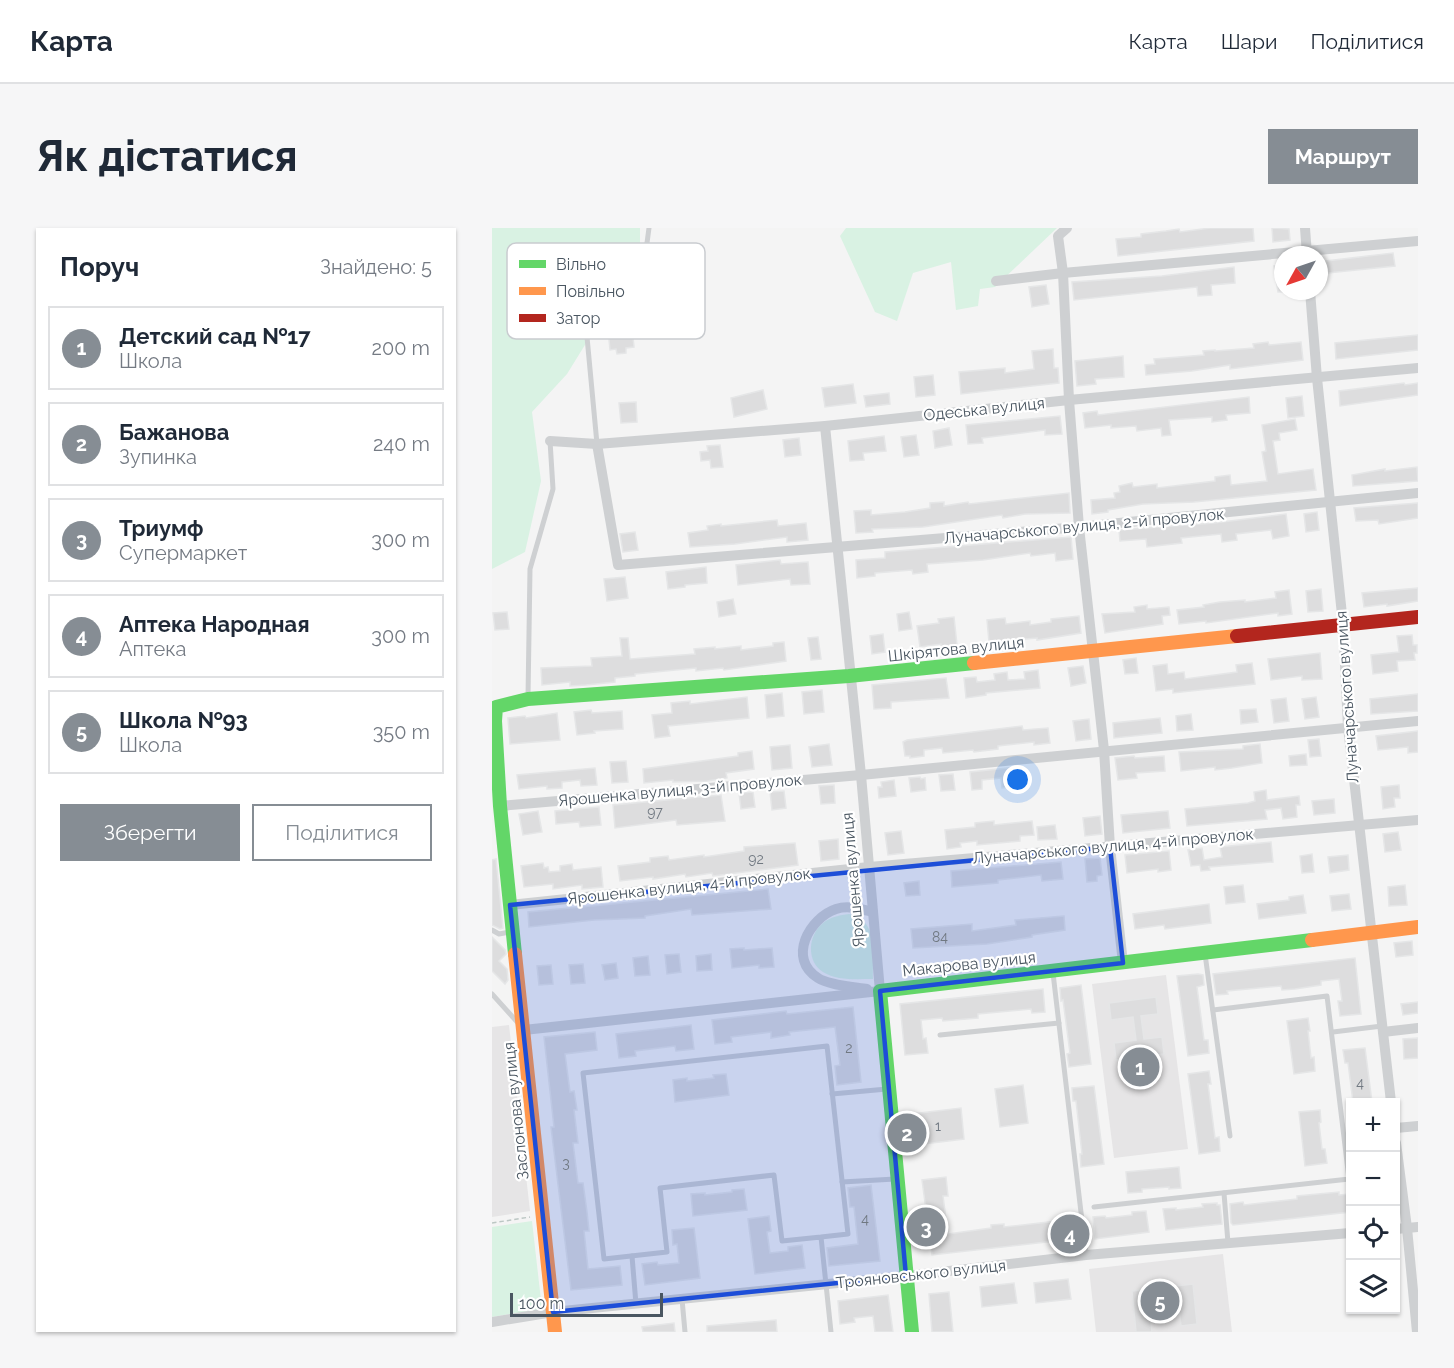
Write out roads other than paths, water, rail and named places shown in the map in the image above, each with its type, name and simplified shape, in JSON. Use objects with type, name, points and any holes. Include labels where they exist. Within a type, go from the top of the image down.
[{"type":"street","points":[[1067,228],[1058,236],[1063,273],[1069,400],[1079,527],[1104,750],[1110,847],[1123,963]]},
{"type":"street","points":[[1305,228],[1306,246]]},
{"type":"street","points":[[1328,251],[1418,241]]},
{"type":"street","points":[[996,281],[1063,273],[1274,256]]},
{"type":"street","name":"Луначарського вулиця","points":[[1311,300],[1342,624],[1348,727],[1391,1098]]},
{"type":"street","name":"Одеська вулиця","points":[[549,441],[597,444],[825,426],[1069,400],[1418,368]]},
{"type":"street","name":"Ярошенка вулиця","points":[[825,426],[861,775],[912,1332]]},
{"type":"street","name":"Луначарського вулиця, 2-й провулок","points":[[597,444],[618,565],[1079,527],[1418,493]]},
{"type":"street","name":"Шкірятова вулиця","points":[[496,707],[528,699],[849,676],[1418,617]]},
{"type":"street","name":"Заслонова вулиця","points":[[496,707],[500,806],[555,1332]]},
{"type":"street","name":"Ярошенка вулиця, 3-й провулок","points":[[500,806],[861,775],[1418,721]]},
{"type":"street","name":"Луначарського вулиця, 4-й провулок","points":[[869,867],[1418,820]]},
{"type":"street","name":"Ярошенка вулиця, 4-й провулок","points":[[510,905],[869,867]]},
{"type":"street","points":[[873,912],[847,907],[824,915],[808,931],[803,952],[806,963],[819,979],[880,991]]},
{"type":"street","name":"Макарова вулиця","points":[[524,1030],[1053,972],[1418,927]]},
{"type":"street","points":[[1383,1029],[1418,1028]]},
{"type":"street","points":[[1400,1128],[1418,1126]]},
{"type":"street","points":[[1396,1152],[1407,1228],[1417,1332]]},
{"type":"street","name":"Трояновського вулиця","points":[[492,1322],[553,1312],[1086,1255],[1346,1233]]},
{"type":"lane","points":[[647,243],[649,228]]},
{"type":"lane","points":[[587,339],[597,444]]},
{"type":"lane","points":[[528,699],[530,568],[553,489],[549,441]]},
{"type":"lane","points":[[492,930],[499,933],[513,932]]},
{"type":"lane","points":[[1205,953],[1230,1136]]},
{"type":"lane","points":[[1053,972],[1086,1255]]},
{"type":"lane","points":[[492,994],[524,1030]]},
{"type":"lane","points":[[1094,1207],[1349,1179],[1327,996],[1213,1010]]},
{"type":"lane","points":[[940,1035],[1059,1023]]},
{"type":"lane","points":[[1333,1032],[1383,1029]]},
{"type":"lane","points":[[827,1046],[842,1182],[848,1234],[782,1241],[774,1175],[660,1188],[667,1252],[604,1259],[583,1073],[827,1046]]},
{"type":"lane","points":[[832,1094],[889,1089]]},
{"type":"lane","points":[[842,1182],[897,1178]]},
{"type":"lane","points":[[1224,1193],[1228,1244]]},
{"type":"lane","points":[[821,1237],[831,1332]]},
{"type":"lane","points":[[632,1256],[636,1304]]},
{"type":"lane","points":[[682,1299],[685,1332]]},
{"type":"place","name":"Детский сад №17","points":[[1140,1067]]},
{"type":"place","name":"Бажанова","points":[[907,1133]]},
{"type":"place","name":"Триумф","points":[[926,1227]]},
{"type":"place","name":"Аптека Народная","points":[[1070,1234]]},
{"type":"place","name":"Школа №93","points":[[1160,1301]]}]
